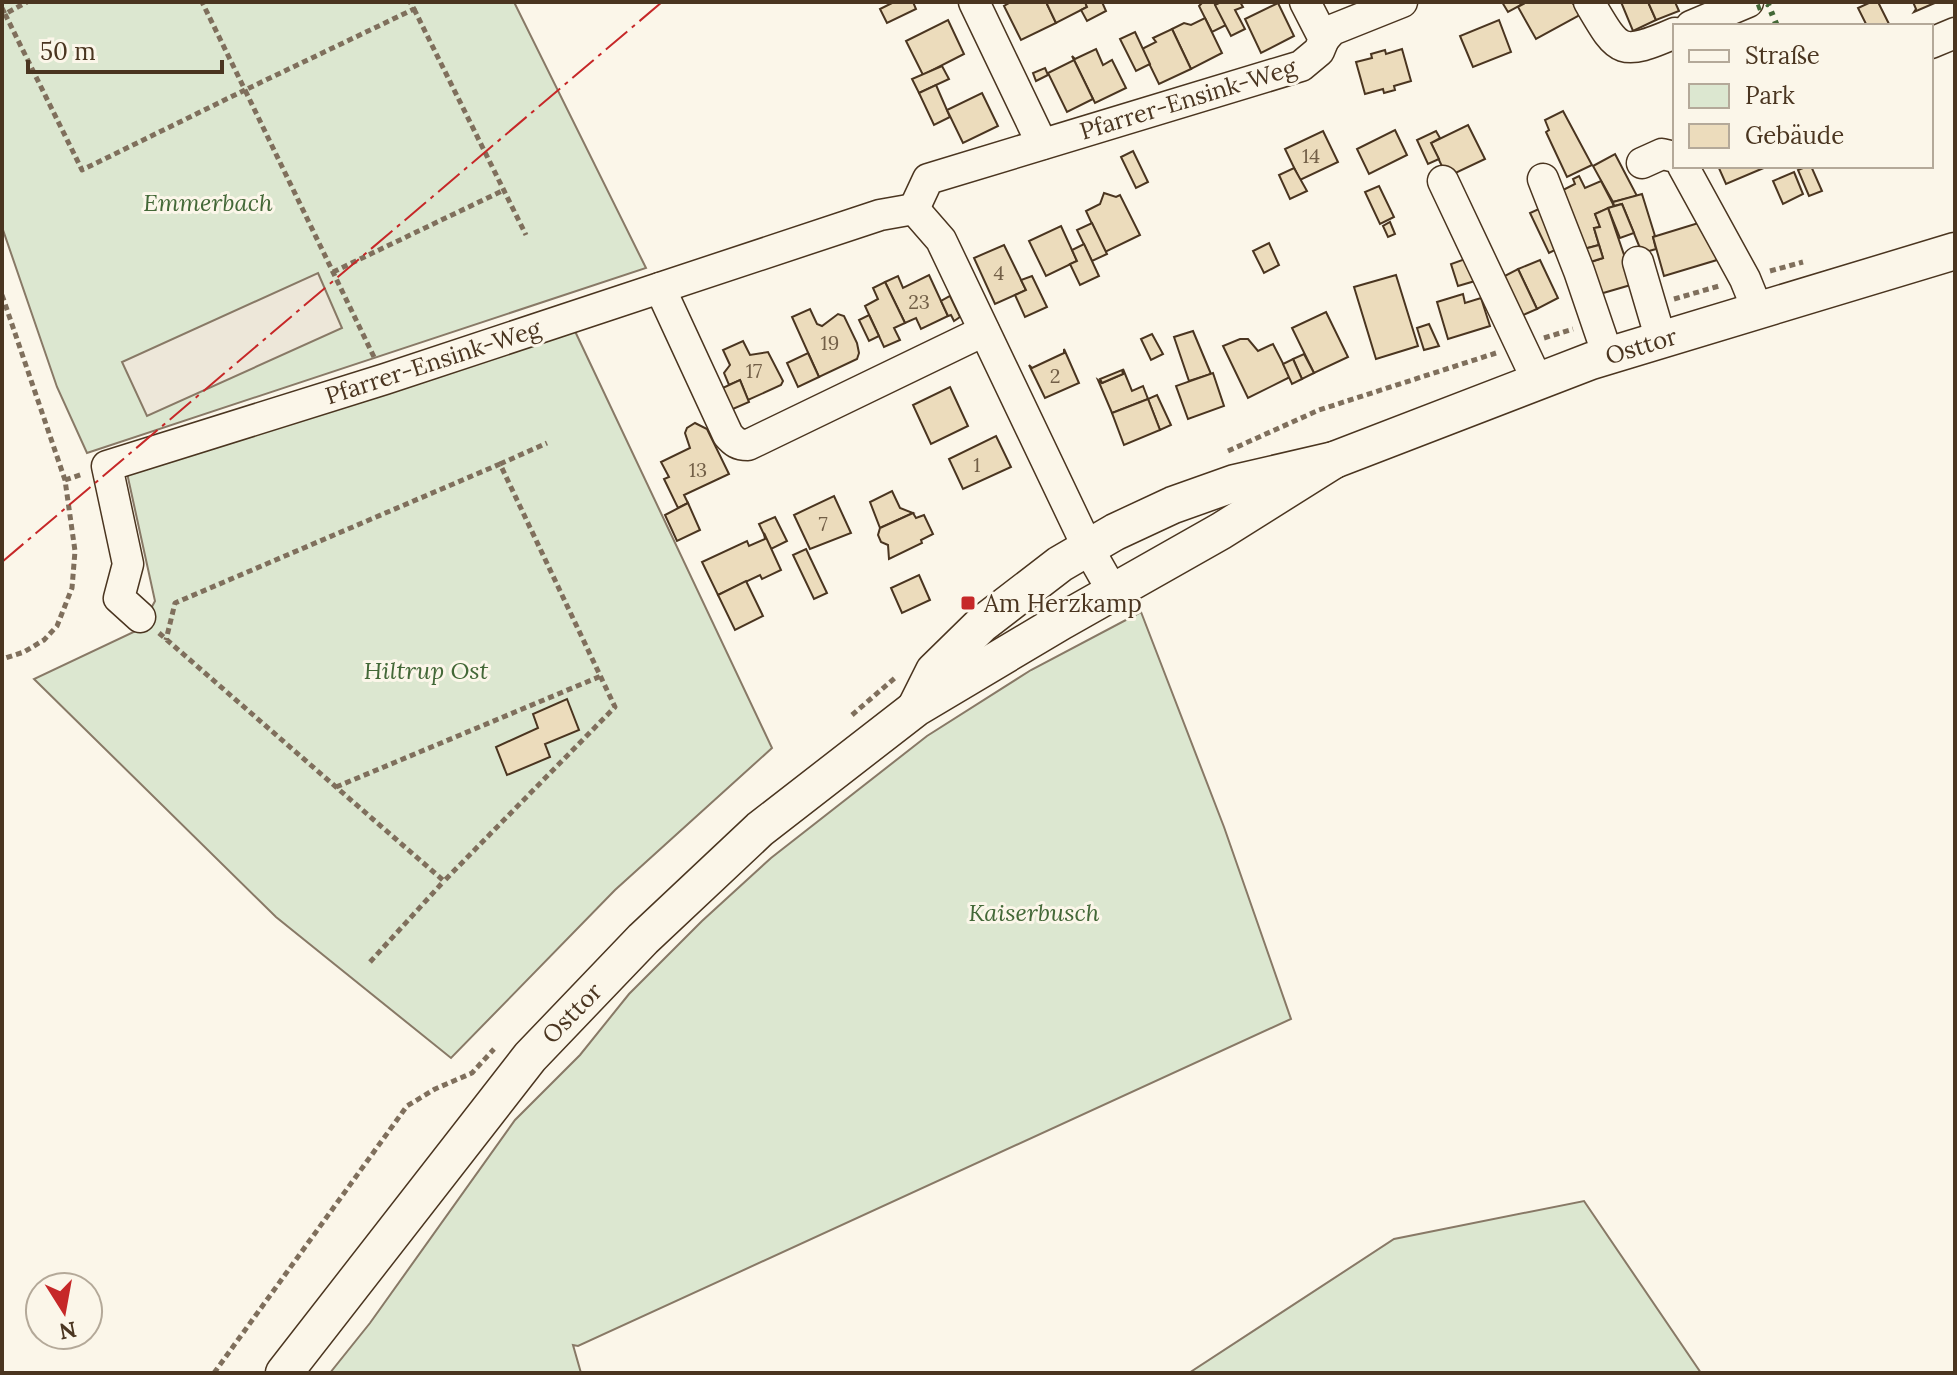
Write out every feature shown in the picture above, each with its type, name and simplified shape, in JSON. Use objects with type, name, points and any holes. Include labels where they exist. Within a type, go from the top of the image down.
[{"type":"main road","name":"Osttor","points":[[916,708],[934,671],[982,624],[1060,564],[1115,532],[1205,493],[1334,460],[1608,356],[1955,251]]},
{"type":"main road","name":"Osttor","points":[[284,1373],[530,1057],[643,939],[760,829],[916,708],[1221,531],[1334,460]]},
{"type":"street","points":[[974,2],[1042,144]]},
{"type":"street","name":"Pfarrer-Ensink-Weg","points":[[1305,2],[1324,39]]},
{"type":"street","name":"Pfarrer-Ensink-Weg","points":[[140,617],[119,598],[128,564],[107,466],[385,379],[880,215],[914,209],[928,179],[1301,66],[1319,51],[1332,30],[1402,2]]},
{"type":"street","points":[[1589,2],[1608,35],[1616,44],[1626,48],[1642,47],[1673,34]]},
{"type":"street","points":[[1696,24],[1748,2]]},
{"type":"street","points":[[1933,42],[1955,33]]},
{"type":"street","points":[[1642,163],[1662,154],[1673,157]]},
{"type":"street","points":[[1684,168],[1745,279],[1758,311]]},
{"type":"street","points":[[1543,179],[1608,356]]},
{"type":"street","points":[[1443,181],[1538,382]]},
{"type":"street","points":[[914,209],[941,240],[1088,548],[1113,592]]},
{"type":"street","points":[[1645,262],[1669,338]]},
{"type":"street","points":[[660,288],[728,435],[741,445],[748,445],[984,331]]},
{"type":"path","points":[[27,2],[4,11],[82,170],[414,9]]},
{"type":"path","points":[[202,2],[385,379]]},
{"type":"path","points":[[410,2],[526,235]]},
{"type":"path","points":[[333,272],[504,190]]},
{"type":"path","points":[[2,295],[65,480],[75,551],[72,588],[57,626],[44,640],[24,652],[2,659]]},
{"type":"path","points":[[444,881],[166,640],[175,603],[547,443]]},
{"type":"path","points":[[370,962],[444,881],[615,707],[500,464]]},
{"type":"path","points":[[336,787],[601,676]]},
{"type":"green space","name":"Emmerbach","points":[[2,2],[514,2],[646,268],[87,453],[57,387],[2,227]]},
{"type":"green space","name":"Hiltrup Ost","points":[[573,327],[772,748],[615,890],[451,1058],[276,917],[34,679],[140,629],[155,601],[127,473]]},
{"type":"green space","name":"Kaiserbusch","points":[[1141,612],[1224,827],[1291,1019],[578,1346],[573,1345],[581,1373],[330,1373],[370,1323],[515,1120],[580,1055],[629,994],[702,921],[771,858],[927,736],[1031,670]]},
{"type":"green space","points":[[1584,1201],[1701,1373],[1189,1373],[1394,1239]]},
{"type":"shaded area","points":[[318,273],[342,328],[147,416],[122,362]]},
{"type":"building","points":[[894,2],[913,2],[916,9],[887,23],[880,9]]},
{"type":"building","points":[[1011,2],[1046,2],[1056,23],[1021,40],[1004,6]]},
{"type":"building","points":[[1046,2],[1085,2],[1087,7],[1056,23]]},
{"type":"building","points":[[1085,2],[1102,2],[1106,11],[1087,21],[1081,10],[1087,7]]},
{"type":"building","points":[[1203,2],[1214,2],[1226,25],[1212,32],[1199,6]]},
{"type":"building","points":[[1240,2],[1243,7],[1235,10],[1245,29],[1231,36],[1215,5]]},
{"type":"building","points":[[1502,2],[1519,2],[1521,5],[1508,12]]},
{"type":"building","points":[[1527,2],[1572,2],[1580,15],[1536,39],[1518,7]]},
{"type":"building","points":[[1621,2],[1648,2],[1656,20],[1633,31]]},
{"type":"building","points":[[1648,2],[1675,2],[1679,11],[1656,20]]},
{"type":"building","points":[[1878,2],[1889,24],[1866,24],[1858,8]]},
{"type":"building","points":[[1913,2],[1937,2],[1914,12]]},
{"type":"building","points":[[1278,3],[1294,36],[1261,53],[1245,19]]},
{"type":"building","points":[[1205,18],[1222,53],[1191,69],[1172,29]]},
{"type":"building","points":[[948,20],[964,54],[923,75],[906,41]]},
{"type":"building","points":[[1499,20],[1511,52],[1473,67],[1460,36]]},
{"type":"building","points":[[1172,29],[1191,69],[1159,84],[1142,49],[1156,42],[1153,38]]},
{"type":"building","points":[[1135,32],[1150,64],[1136,71],[1120,39]]},
{"type":"building","points":[[1096,49],[1103,65],[1112,60],[1126,88],[1095,103],[1072,56],[1075,59]]},
{"type":"building","points":[[1402,49],[1411,81],[1394,86],[1395,90],[1384,93],[1383,89],[1365,94],[1356,62],[1372,58],[1371,54],[1385,50],[1386,54]]},
{"type":"building","points":[[1074,60],[1093,99],[1067,112],[1048,73]]},
{"type":"building","points":[[942,66],[949,79],[919,93],[912,79]]},
{"type":"building","points":[[1045,68],[1048,75],[1036,81],[1033,73]]},
{"type":"building","points":[[936,85],[950,117],[934,125],[919,93]]},
{"type":"building","points":[[982,93],[998,126],[963,143],[947,110]]},
{"type":"building","points":[[1563,111],[1592,165],[1567,177],[1546,132],[1549,130],[1545,120]]},
{"type":"building","points":[[1468,125],[1485,159],[1447,177],[1431,143]]},
{"type":"building","points":[[1395,130],[1407,155],[1369,174],[1357,149]]},
{"type":"building","points":[[1323,131],[1338,162],[1300,180],[1285,149]]},
{"type":"building","points":[[1436,131],[1440,138],[1431,143],[1439,159],[1428,164],[1417,140]]},
{"type":"building","points":[[1133,151],[1148,182],[1136,188],[1121,157]]},
{"type":"building","points":[[1615,154],[1637,196],[1613,202],[1593,166]]},
{"type":"building","points":[[1294,168],[1307,191],[1290,199],[1279,175]]},
{"type":"building","points":[[1719,168],[1764,168],[1726,184]]},
{"type":"building","points":[[1812,168],[1822,191],[1809,196],[1798,170]]},
{"type":"building","points":[[1794,172],[1803,194],[1783,204],[1773,181]]},
{"type":"building","points":[[1579,176],[1585,188],[1601,181],[1614,206],[1595,214],[1600,227],[1594,228],[1599,245],[1580,250],[1559,192],[1575,184],[1573,179]]},
{"type":"building","points":[[1379,186],[1394,217],[1380,224],[1365,192]]},
{"type":"building","points":[[1104,193],[1116,197],[1120,195],[1140,235],[1105,252],[1086,211],[1100,204]]},
{"type":"building","points":[[1642,194],[1656,249],[1642,253],[1622,204],[1614,206],[1613,202]]},
{"type":"building","points":[[1622,204],[1634,233],[1620,238],[1608,208]]},
{"type":"building","points":[[1541,208],[1561,247],[1549,253],[1530,213]]},
{"type":"building","points":[[1608,208],[1634,284],[1593,296],[1584,264],[1603,258],[1594,228],[1600,227],[1595,214]]},
{"type":"building","points":[[1705,221],[1717,260],[1664,276],[1653,237]]},
{"type":"building","points":[[1390,222],[1395,234],[1388,237],[1383,226]]},
{"type":"building","points":[[1092,223],[1107,254],[1092,261],[1077,230]]},
{"type":"building","points":[[1061,226],[1077,261],[1046,276],[1029,241]]},
{"type":"building","points":[[1269,243],[1279,265],[1264,273],[1253,251]]},
{"type":"building","points":[[1084,244],[1099,276],[1080,285],[1070,264],[1077,261],[1072,250]]},
{"type":"building","points":[[1004,245],[1026,290],[995,304],[974,258]]},
{"type":"building","points":[[1599,245],[1603,258],[1584,264],[1580,250]]},
{"type":"building","points":[[1468,258],[1475,281],[1458,286],[1451,264]]},
{"type":"building","points":[[1540,260],[1558,298],[1537,309],[1518,269]]},
{"type":"building","points":[[1518,269],[1537,309],[1516,318],[1497,280]]},
{"type":"building","points":[[929,275],[948,316],[921,329],[916,318],[905,323],[885,282],[898,276],[903,288]]},
{"type":"building","points":[[1396,275],[1418,346],[1376,359],[1354,287]]},
{"type":"building","points":[[1032,276],[1047,307],[1025,317],[1015,295],[1026,290],[1021,280]]},
{"type":"building","points":[[885,282],[905,323],[894,328],[900,340],[884,347],[865,306],[878,299],[873,288]]},
{"type":"building","points":[[1463,294],[1465,303],[1481,298],[1490,326],[1448,339],[1437,302]]},
{"type":"building","points":[[950,296],[960,317],[954,321],[941,301]]},
{"type":"building","points":[[810,309],[817,324],[822,326],[838,314],[844,316],[857,343],[857,359],[819,377],[792,317]]},
{"type":"building","points":[[1326,312],[1348,357],[1314,373],[1292,328]]},
{"type":"building","points":[[869,315],[879,336],[869,341],[859,320]]},
{"type":"building","points":[[1429,324],[1439,346],[1424,350],[1417,328]]},
{"type":"building","points":[[1193,331],[1211,374],[1189,381],[1174,337]]},
{"type":"building","points":[[1152,334],[1163,354],[1151,360],[1141,339]]},
{"type":"building","points":[[1248,339],[1258,351],[1273,344],[1290,377],[1248,398],[1223,346]]},
{"type":"building","points":[[743,341],[750,355],[768,352],[783,381],[781,385],[748,400],[740,380],[729,385],[724,373],[730,365],[723,350]]},
{"type":"building","points":[[1064,349],[1079,383],[1045,398],[1029,365],[1032,368],[1064,353]]},
{"type":"building","points":[[808,353],[819,377],[798,387],[787,363]]},
{"type":"building","points":[[1304,354],[1314,373],[1302,379],[1293,359]]},
{"type":"building","points":[[1293,359],[1302,379],[1292,384],[1283,364]]},
{"type":"building","points":[[1123,369],[1132,391],[1143,386],[1148,399],[1112,413],[1098,380],[1102,383],[1123,374]]},
{"type":"building","points":[[1122,370],[1123,374],[1102,383],[1100,379]]},
{"type":"building","points":[[1213,373],[1224,406],[1188,419],[1176,386]]},
{"type":"building","points":[[740,380],[749,402],[726,412],[716,391]]},
{"type":"building","points":[[950,387],[968,426],[931,444],[913,405]]},
{"type":"building","points":[[1157,395],[1171,425],[1160,430],[1148,399]]},
{"type":"building","points":[[1148,399],[1160,430],[1124,445],[1112,413]]},
{"type":"building","points":[[695,423],[707,429],[729,474],[684,495],[688,503],[678,508],[664,479],[669,477],[661,462],[690,448],[685,433]]},
{"type":"building","points":[[996,436],[1011,467],[963,489],[949,459]]},
{"type":"building","points":[[892,491],[900,508],[913,513],[880,528],[870,502]]},
{"type":"building","points":[[834,496],[851,533],[810,549],[794,515]]},
{"type":"building","points":[[688,503],[700,530],[677,541],[665,515]]},
{"type":"building","points":[[913,513],[916,518],[924,515],[933,534],[889,559],[888,545],[881,542],[878,535],[880,528]]},
{"type":"building","points":[[775,517],[787,541],[771,549],[759,524]]},
{"type":"building","points":[[764,533],[781,570],[762,579],[760,575],[718,595],[702,562],[747,541],[749,546],[765,539]]},
{"type":"building","points":[[806,549],[827,593],[814,599],[793,555]]},
{"type":"building","points":[[919,575],[930,600],[902,613],[891,588]]},
{"type":"building","points":[[746,581],[763,616],[735,630],[718,595]]},
{"type":"building","points":[[567,699],[579,730],[545,744],[550,757],[507,775],[496,747],[538,728],[533,714]]},
{"type":"hedge","points":[[1757,8],[1768,4],[1776,24]]},
{"type":"power","points":[[2,562],[662,2]]},
{"type":"place","name":"Am Herzkamp","points":[[968,603]]}]
